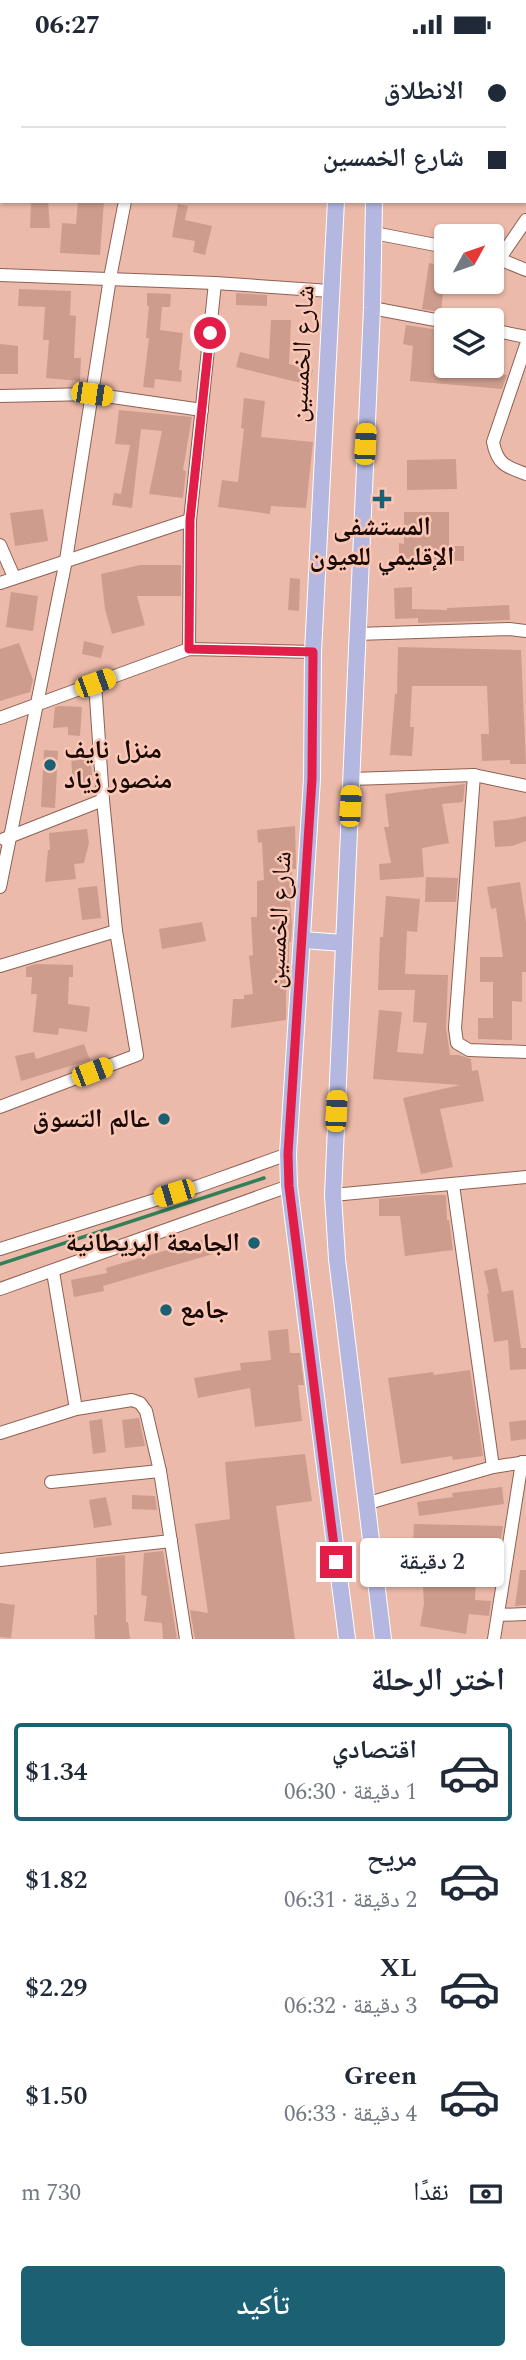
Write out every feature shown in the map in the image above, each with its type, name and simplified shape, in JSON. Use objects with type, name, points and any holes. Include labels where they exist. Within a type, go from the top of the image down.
[{"type":"main road","name":"شارع الخمسين","points":[[335,203],[313,652],[312,779],[288,1154],[289,1186],[347,1639]]},
{"type":"main road","points":[[374,203],[372,308],[332,1195],[365,1504],[383,1639]]},
{"type":"main road","points":[[303,940],[344,943]]},
{"type":"street","points":[[0,887],[4,839],[38,703],[66,560],[110,278],[125,203]]},
{"type":"street","points":[[504,247],[526,220]]},
{"type":"street","points":[[373,233],[434,245]]},
{"type":"street","points":[[504,260],[526,270]]},
{"type":"street","points":[[0,275],[215,283],[330,291]]},
{"type":"street","points":[[189,649],[190,520],[215,283]]},
{"type":"street","points":[[372,308],[434,320]]},
{"type":"street","points":[[504,332],[526,337]]},
{"type":"street","points":[[526,345],[494,442],[496,456],[508,467],[526,474]]},
{"type":"street","points":[[0,396],[92,394],[202,409]]},
{"type":"street","points":[[0,583],[190,520]]},
{"type":"street","points":[[0,545],[14,577]]},
{"type":"street","points":[[357,634],[509,629],[526,631]]},
{"type":"street","points":[[0,718],[189,649],[313,652]]},
{"type":"street","points":[[0,1107],[137,1055],[116,931],[95,683]]},
{"type":"street","points":[[351,779],[474,775],[526,786]]},
{"type":"street","points":[[474,775],[455,1028],[457,1042],[469,1050],[526,1052]]},
{"type":"street","points":[[4,839],[103,800]]},
{"type":"street","points":[[0,966],[116,931]]},
{"type":"street","points":[[0,1249],[199,1186],[288,1154]]},
{"type":"street","points":[[332,1195],[526,1177]]},
{"type":"street","points":[[453,1185],[493,1467]]},
{"type":"street","points":[[0,1289],[289,1186]]},
{"type":"street","points":[[53,1272],[76,1409]]},
{"type":"street","points":[[0,1433],[76,1409],[132,1400],[140,1403],[146,1411],[160,1471],[186,1639]]},
{"type":"street","points":[[365,1504],[493,1467],[524,1462],[494,1639]]},
{"type":"street","points":[[51,1482],[160,1471]]},
{"type":"street","points":[[0,1560],[171,1541]]},
{"type":"street","points":[[498,1615],[526,1614]]},
{"type":"building","points":[[31,203],[48,203],[50,228],[30,228]]},
{"type":"building","points":[[78,203],[104,203],[100,255],[60,253],[62,223],[76,224]]},
{"type":"building","points":[[178,204],[188,206],[185,220],[212,226],[205,255],[193,252],[195,241],[172,237]]},
{"type":"building","points":[[429,263],[434,264],[434,294],[443,294],[441,308],[434,308],[434,311],[422,309]]},
{"type":"building","points":[[19,289],[71,291],[70,315],[76,316],[74,358],[81,358],[80,381],[46,378],[49,340],[43,340],[45,307],[18,306]]},
{"type":"building","points":[[147,293],[171,294],[170,307],[162,307],[160,330],[183,333],[179,370],[182,370],[181,382],[155,379],[154,388],[143,387],[149,338],[146,338],[149,306]]},
{"type":"building","points":[[236,293],[267,295],[267,306],[236,305]]},
{"type":"building","points":[[271,320],[291,320],[289,364],[313,370],[309,385],[236,367],[240,352],[269,359]]},
{"type":"building","points":[[406,325],[434,329],[434,378],[504,378],[504,375],[507,375],[502,389],[410,381],[413,346],[403,344]]},
{"type":"building","points":[[0,344],[18,346],[18,374],[0,374]]},
{"type":"building","points":[[244,398],[265,401],[261,437],[313,442],[306,508],[271,506],[270,514],[218,507],[222,480],[238,482],[244,429],[241,428]]},
{"type":"building","points":[[119,410],[192,417],[183,470],[186,471],[183,498],[149,494],[162,431],[141,429],[132,508],[112,505],[114,493],[121,494],[130,445],[115,444]]},
{"type":"building","points":[[456,459],[457,489],[407,490],[407,460]]},
{"type":"building","points":[[43,509],[48,541],[15,546],[10,513]]},
{"type":"building","points":[[404,512],[449,512],[449,546],[464,546],[464,561],[399,558],[399,543],[404,544]]},
{"type":"building","points":[[140,565],[181,565],[181,596],[137,596],[145,625],[112,634],[105,609],[101,574]]},
{"type":"building","points":[[290,578],[300,579],[299,611],[288,610]]},
{"type":"building","points":[[412,587],[412,609],[447,610],[509,605],[510,620],[418,623],[418,618],[395,619],[394,588]]},
{"type":"building","points":[[11,592],[38,596],[33,631],[6,627]]},
{"type":"building","points":[[84,641],[104,646],[101,658],[82,654]]},
{"type":"building","points":[[19,643],[33,680],[30,692],[0,701],[0,649]]},
{"type":"building","points":[[398,647],[521,650],[526,764],[510,764],[510,760],[482,761],[481,734],[489,734],[487,686],[412,686],[412,756],[390,755],[397,694]]},
{"type":"building","points":[[55,707],[82,707],[80,736],[68,735],[68,727],[53,728]]},
{"type":"building","name":"منزل نايف منصور زياد","points":[[44,750],[58,751],[55,808],[41,807]]},
{"type":"building","points":[[90,754],[93,783],[73,785],[71,756]]},
{"type":"building","points":[[465,784],[463,802],[442,804],[449,843],[422,848],[424,877],[380,880],[379,864],[391,863],[384,827],[389,827],[385,794]]},
{"type":"building","points":[[526,816],[526,841],[512,846],[495,847],[493,821]]},
{"type":"building","points":[[295,826],[296,869],[292,869],[290,898],[292,925],[289,981],[286,981],[286,1020],[231,1028],[233,999],[244,999],[244,995],[253,994],[249,956],[253,955],[251,917],[257,917],[257,881],[264,880],[262,842],[258,843],[257,830]]},
{"type":"building","points":[[87,829],[89,843],[84,863],[74,864],[76,879],[45,882],[50,850],[49,833]]},
{"type":"building","points":[[426,877],[458,878],[456,902],[425,902]]},
{"type":"building","points":[[520,882],[526,922],[526,972],[522,972],[522,1002],[512,1001],[512,1040],[478,1039],[478,1018],[493,1018],[493,982],[480,982],[480,957],[503,957],[496,908],[491,909],[487,887]]},
{"type":"building","points":[[97,886],[101,918],[82,920],[78,888]]},
{"type":"building","points":[[386,896],[420,899],[417,932],[407,931],[405,974],[448,975],[446,1028],[450,1055],[471,1059],[472,1071],[478,1070],[484,1101],[440,1109],[453,1167],[421,1174],[403,1098],[460,1085],[373,1079],[379,1010],[402,1012],[397,1052],[423,1054],[427,1023],[413,1022],[415,990],[378,990],[380,937],[383,937]]},
{"type":"building","points":[[202,922],[206,941],[162,949],[159,929]]},
{"type":"building","points":[[36,964],[73,965],[73,977],[69,977],[68,1004],[90,1007],[87,1032],[59,1028],[58,1035],[33,1032],[37,994],[31,994],[32,977],[26,977],[26,967]]},
{"type":"building","points":[[84,1044],[90,1060],[21,1081],[15,1056],[34,1052],[36,1059]]},
{"type":"building","points":[[446,1195],[447,1220],[453,1250],[405,1256],[400,1216],[379,1216],[379,1199]]},
{"type":"building","points":[[208,1238],[213,1254],[103,1286],[104,1291],[74,1297],[71,1280],[107,1273],[106,1268]]},
{"type":"building","points":[[497,1268],[502,1292],[513,1290],[521,1348],[526,1348],[526,1369],[510,1370],[508,1340],[494,1342],[484,1271]]},
{"type":"building","points":[[288,1329],[290,1353],[300,1353],[304,1385],[298,1385],[302,1421],[255,1427],[250,1388],[198,1398],[194,1378],[241,1370],[240,1363],[271,1360],[268,1331]]},
{"type":"building","points":[[470,1370],[483,1456],[453,1460],[452,1456],[401,1464],[388,1378]]},
{"type":"building","points":[[139,1418],[145,1446],[125,1448],[122,1420]]},
{"type":"building","points":[[102,1419],[106,1452],[93,1454],[89,1421]]},
{"type":"building","points":[[526,1420],[526,1439],[511,1441],[509,1422]]},
{"type":"building","points":[[305,1454],[312,1501],[276,1506],[295,1639],[195,1639],[190,1610],[208,1613],[195,1524],[230,1519],[225,1462]]},
{"type":"building","points":[[502,1487],[504,1504],[419,1516],[417,1502],[453,1497],[452,1493]]},
{"type":"building","points":[[132,1495],[155,1496],[157,1510],[132,1509]]},
{"type":"building","points":[[106,1497],[112,1525],[94,1528],[89,1500]]},
{"type":"building","points":[[414,1524],[503,1526],[499,1551],[477,1550],[475,1600],[491,1601],[489,1616],[469,1614],[466,1634],[420,1626],[424,1604],[423,1587],[411,1587]]},
{"type":"building","points":[[163,1551],[177,1639],[163,1639],[162,1623],[144,1621],[147,1596],[141,1595],[144,1553]]},
{"type":"building","points":[[125,1555],[126,1622],[130,1639],[95,1639],[96,1558]]},
{"type":"building","points":[[520,1570],[526,1570],[526,1605],[515,1606]]},
{"type":"building","points":[[0,1603],[15,1605],[11,1638],[0,1637]]},
{"type":"waterway","points":[[0,1264],[264,1178]]},
{"type":"place","name":"المستشفى الإقليمي للعيون","points":[[382,499]]},
{"type":"place","name":"منزل نايف منصور زياد","points":[[50,765]]},
{"type":"place","name":"عالم التسوق","points":[[164,1119]]},
{"type":"place","name":"الجامعة البريطانية","points":[[254,1243]]},
{"type":"place","name":"جامع","points":[[166,1310]]},
{"type":"route","points":[[210,333],[190,520],[189,649],[313,652],[312,779],[288,1154],[289,1186],[336,1562]]}]
